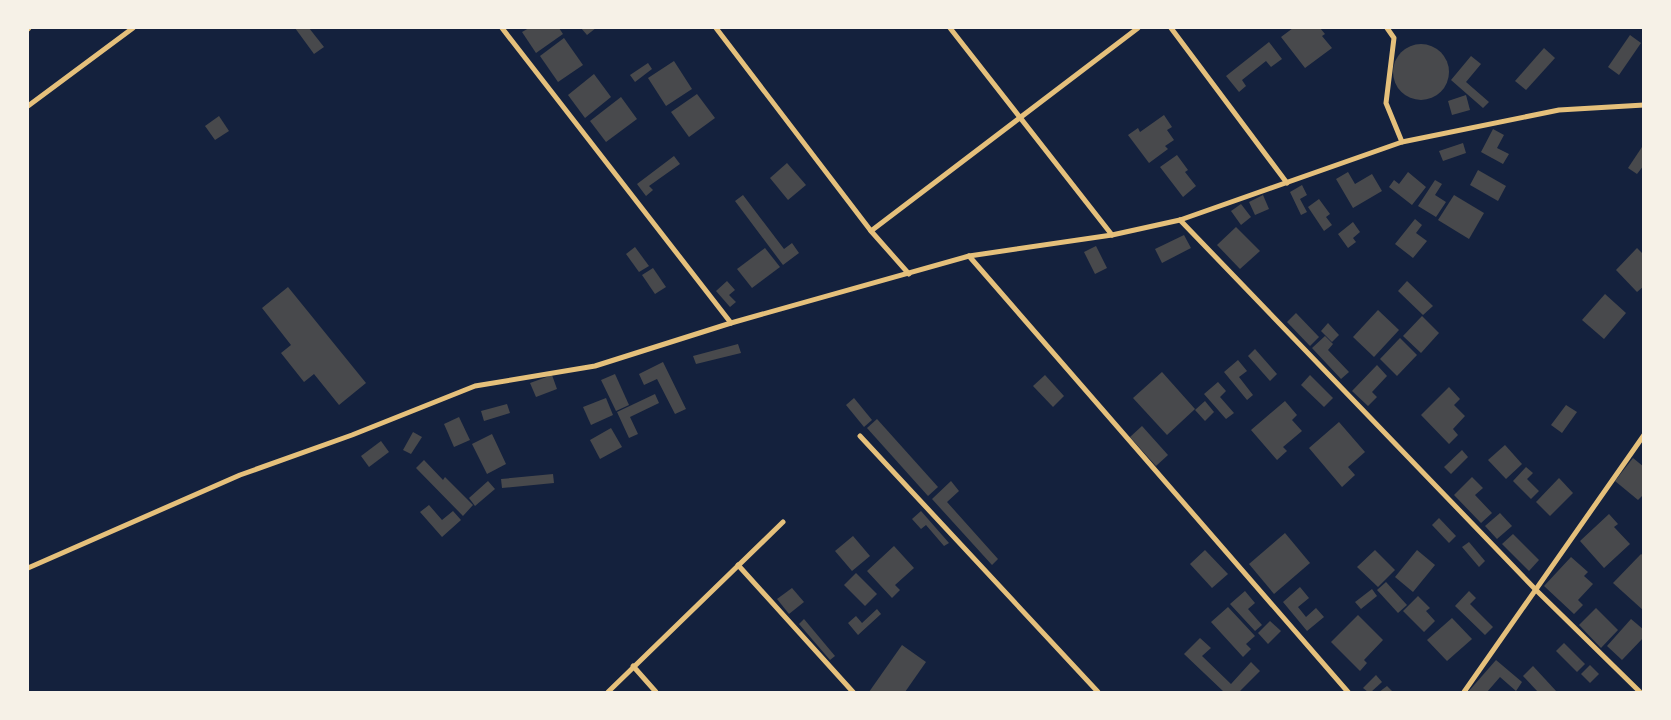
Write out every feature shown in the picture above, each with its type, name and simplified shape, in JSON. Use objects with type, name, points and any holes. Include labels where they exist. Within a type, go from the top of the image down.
[{"type":"street","points":[[28,106],[133,28]]},
{"type":"street","points":[[502,28],[731,322]]},
{"type":"street","points":[[716,28],[871,231],[909,274]]},
{"type":"street","points":[[950,28],[1112,235]]},
{"type":"street","points":[[871,231],[1138,28]]},
{"type":"street","points":[[1171,28],[1287,183]]},
{"type":"street","points":[[1387,28],[1394,38],[1386,103],[1402,142]]},
{"type":"street","points":[[28,568],[240,475],[352,436],[475,386],[596,366],[731,322],[969,256],[1112,235],[1180,220],[1402,142],[1559,110],[1644,105]]},
{"type":"street","points":[[1180,220],[1536,590],[1640,692]]},
{"type":"street","points":[[969,256],[1348,692]]},
{"type":"street","points":[[860,436],[1098,692]]},
{"type":"street","points":[[1464,692],[1644,436]]},
{"type":"street","points":[[608,692],[783,522]]},
{"type":"street","points":[[738,565],[853,692]]},
{"type":"street","points":[[633,666],[656,692]]},
{"type":"building","points":[[295,28],[309,28],[324,47],[314,54]]},
{"type":"building","points":[[529,28],[559,28],[563,34],[536,53],[522,32]]},
{"type":"building","points":[[581,28],[596,28],[587,35]]},
{"type":"building","points":[[1293,28],[1320,28],[1325,34],[1322,36],[1332,48],[1305,68],[1281,37]]},
{"type":"building","points":[[1630,35],[1641,43],[1619,75],[1608,67]]},
{"type":"building","points":[[564,38],[583,65],[558,82],[540,56]]},
{"type":"building","points":[[1269,42],[1282,59],[1271,67],[1266,61],[1242,80],[1246,86],[1239,92],[1226,76]]},
{"type":"building","points":[[1421,44],[1432,46],[1441,52],[1447,61],[1449,72],[1447,83],[1441,92],[1432,98],[1421,100],[1410,98],[1401,92],[1395,83],[1393,72],[1395,61],[1401,52],[1410,46]]},
{"type":"building","points":[[1544,48],[1555,58],[1526,90],[1515,81]]},
{"type":"building","points":[[1471,56],[1481,64],[1466,82],[1489,102],[1483,108],[1451,80]]},
{"type":"building","points":[[674,61],[692,89],[666,106],[648,78]]},
{"type":"building","points":[[648,63],[652,69],[635,82],[630,75]]},
{"type":"building","points":[[594,74],[611,97],[585,118],[568,95]]},
{"type":"building","points":[[697,94],[715,118],[689,137],[671,112]]},
{"type":"building","points":[[1466,95],[1470,110],[1452,115],[1448,101]]},
{"type":"building","points":[[621,97],[637,119],[606,142],[590,121]]},
{"type":"building","points":[[1164,115],[1172,127],[1167,130],[1174,140],[1165,146],[1168,149],[1149,163],[1128,135],[1138,128],[1140,132]]},
{"type":"building","points":[[219,116],[229,131],[215,140],[205,126]]},
{"type":"building","points":[[1493,129],[1504,135],[1497,148],[1509,154],[1503,164],[1481,152]]},
{"type":"building","points":[[1463,143],[1466,153],[1443,161],[1439,151]]},
{"type":"building","points":[[1644,144],[1644,165],[1637,174],[1628,168]]},
{"type":"building","points":[[1177,155],[1188,170],[1185,172],[1196,186],[1183,197],[1160,167]]},
{"type":"building","points":[[674,156],[680,164],[649,186],[653,190],[646,196],[637,184]]},
{"type":"building","points":[[787,163],[806,185],[788,200],[770,178]]},
{"type":"building","points":[[1478,170],[1506,186],[1498,201],[1470,185]]},
{"type":"building","points":[[1348,172],[1355,184],[1372,174],[1382,191],[1353,208],[1336,179]]},
{"type":"building","points":[[1408,172],[1426,187],[1412,205],[1389,187],[1394,180],[1399,184]]},
{"type":"building","points":[[1435,180],[1442,184],[1435,195],[1446,202],[1436,217],[1418,206]]},
{"type":"building","points":[[1302,185],[1307,195],[1300,199],[1307,212],[1301,215],[1290,192]]},
{"type":"building","points":[[743,195],[784,249],[792,243],[799,253],[783,265],[735,201]]},
{"type":"building","points":[[1263,195],[1269,209],[1255,215],[1249,202]]},
{"type":"building","points":[[1454,195],[1484,213],[1469,239],[1438,220]]},
{"type":"building","points":[[1319,199],[1330,214],[1326,217],[1332,225],[1324,231],[1308,207]]},
{"type":"building","points":[[1241,204],[1251,217],[1241,225],[1231,211]]},
{"type":"building","points":[[1415,219],[1422,225],[1416,233],[1427,241],[1413,258],[1395,244]]},
{"type":"building","points":[[1353,222],[1360,232],[1353,238],[1356,242],[1348,248],[1338,234]]},
{"type":"building","points":[[1236,227],[1260,251],[1240,269],[1217,245]]},
{"type":"building","points":[[1184,235],[1191,248],[1162,263],[1155,249]]},
{"type":"building","points":[[1096,246],[1107,268],[1095,274],[1084,252]]},
{"type":"building","points":[[635,247],[649,266],[639,272],[626,254]]},
{"type":"building","points":[[765,248],[780,267],[752,288],[737,269]]},
{"type":"building","points":[[1637,248],[1644,255],[1644,286],[1637,292],[1616,270]]},
{"type":"building","points":[[653,268],[666,287],[655,294],[642,275]]},
{"type":"building","points":[[727,281],[735,290],[729,295],[736,302],[730,307],[716,291]]},
{"type":"building","points":[[1407,281],[1433,306],[1423,315],[1398,291]]},
{"type":"building","points":[[288,287],[366,383],[339,405],[314,374],[304,382],[281,353],[291,345],[262,308]]},
{"type":"building","points":[[1605,294],[1626,313],[1604,339],[1582,320]]},
{"type":"building","points":[[1378,310],[1399,330],[1374,357],[1353,337]]},
{"type":"building","points":[[1296,313],[1319,337],[1310,346],[1287,322]]},
{"type":"building","points":[[1422,316],[1439,333],[1421,353],[1403,336]]},
{"type":"building","points":[[1328,323],[1339,335],[1332,342],[1321,331]]},
{"type":"building","points":[[1325,336],[1333,344],[1328,350],[1349,372],[1341,379],[1312,348]]},
{"type":"building","points":[[1400,338],[1417,355],[1397,376],[1380,359]]},
{"type":"building","points":[[738,344],[741,353],[696,364],[693,356]]},
{"type":"building","points":[[1255,349],[1277,374],[1270,381],[1248,356]]},
{"type":"building","points":[[1238,360],[1247,371],[1239,377],[1253,395],[1247,400],[1224,372]]},
{"type":"building","points":[[663,362],[686,409],[675,414],[657,379],[644,385],[639,374]]},
{"type":"building","points":[[1377,365],[1387,376],[1372,392],[1377,397],[1368,406],[1352,391]]},
{"type":"building","points":[[1162,372],[1195,409],[1167,435],[1133,398]]},
{"type":"building","points":[[615,374],[629,405],[616,411],[601,380]]},
{"type":"building","points":[[552,375],[557,389],[536,397],[530,383]]},
{"type":"building","points":[[1045,375],[1064,396],[1053,407],[1033,386]]},
{"type":"building","points":[[1310,375],[1333,398],[1324,407],[1301,385]]},
{"type":"building","points":[[1218,382],[1226,391],[1220,397],[1234,413],[1226,419],[1204,394]]},
{"type":"building","points":[[1449,387],[1460,399],[1454,405],[1465,416],[1453,429],[1458,435],[1449,444],[1421,415]]},
{"type":"building","points":[[655,394],[659,403],[630,417],[638,434],[629,438],[617,412]]},
{"type":"building","points":[[606,398],[613,415],[591,425],[583,407]]},
{"type":"building","points":[[854,398],[872,420],[864,427],[846,405]]},
{"type":"building","points":[[1205,401],[1214,412],[1205,421],[1195,410]]},
{"type":"building","points":[[1285,401],[1297,415],[1292,420],[1302,431],[1283,447],[1287,451],[1277,460],[1251,430]]},
{"type":"building","points":[[507,404],[510,413],[484,421],[481,411]]},
{"type":"building","points":[[1566,405],[1577,412],[1562,433],[1551,425]]},
{"type":"building","points":[[459,417],[470,440],[454,447],[444,424]]},
{"type":"building","points":[[877,419],[938,487],[928,496],[867,428]]},
{"type":"building","points":[[1339,422],[1365,452],[1348,467],[1355,475],[1342,487],[1309,448]]},
{"type":"building","points":[[1142,426],[1168,455],[1156,466],[1130,437]]},
{"type":"building","points":[[611,428],[622,447],[600,459],[590,440]]},
{"type":"building","points":[[413,432],[422,437],[411,454],[403,450]]},
{"type":"building","points":[[492,434],[506,464],[487,474],[472,444]]},
{"type":"building","points":[[381,441],[389,452],[369,467],[361,456]]},
{"type":"building","points":[[1505,445],[1522,464],[1506,479],[1488,460]]},
{"type":"building","points":[[1462,450],[1468,457],[1451,474],[1444,467]]},
{"type":"building","points":[[1633,458],[1644,467],[1644,494],[1638,500],[1615,481]]},
{"type":"building","points":[[424,460],[443,480],[445,477],[473,505],[463,516],[416,468]]},
{"type":"building","points":[[1526,467],[1533,473],[1527,479],[1539,491],[1531,499],[1513,481]]},
{"type":"building","points":[[553,474],[554,483],[502,488],[501,479]]},
{"type":"building","points":[[1472,477],[1483,488],[1475,495],[1492,513],[1481,523],[1454,495]]},
{"type":"building","points":[[1559,478],[1573,493],[1550,516],[1536,502]]},
{"type":"building","points":[[488,481],[495,489],[475,506],[469,498]]},
{"type":"building","points":[[951,481],[959,491],[947,502],[998,559],[992,565],[932,499]]},
{"type":"building","points":[[429,505],[442,520],[453,511],[461,520],[442,537],[420,512]]},
{"type":"building","points":[[921,511],[949,543],[944,546],[926,525],[921,529],[912,519]]},
{"type":"building","points":[[1500,513],[1512,526],[1497,539],[1485,526]]},
{"type":"building","points":[[1609,514],[1618,524],[1614,527],[1630,544],[1604,568],[1580,541]]},
{"type":"building","points":[[1439,518],[1456,536],[1449,543],[1432,525]]},
{"type":"building","points":[[1285,533],[1310,563],[1274,594],[1249,564]]},
{"type":"building","points":[[1513,534],[1539,560],[1529,571],[1502,544]]},
{"type":"building","points":[[853,536],[870,556],[852,571],[835,551]]},
{"type":"building","points":[[1469,542],[1485,561],[1479,567],[1462,547]]},
{"type":"building","points":[[894,546],[914,568],[895,585],[900,590],[892,598],[867,571]]},
{"type":"building","points":[[1205,550],[1228,574],[1212,588],[1190,564]]},
{"type":"building","points":[[1375,550],[1395,570],[1378,587],[1357,567]]},
{"type":"building","points":[[1417,550],[1435,565],[1413,592],[1395,577]]},
{"type":"building","points":[[1641,554],[1644,556],[1644,611],[1613,583]]},
{"type":"building","points":[[1571,557],[1588,572],[1584,576],[1593,584],[1578,600],[1583,605],[1574,614],[1544,586]]},
{"type":"building","points":[[856,573],[877,594],[865,606],[844,585]]},
{"type":"building","points":[[1386,582],[1407,605],[1398,613],[1377,590]]},
{"type":"building","points":[[1300,587],[1309,598],[1298,607],[1306,617],[1316,608],[1324,617],[1307,631],[1283,602]]},
{"type":"building","points":[[792,588],[804,602],[789,614],[777,599]]},
{"type":"building","points":[[1372,589],[1377,596],[1361,609],[1355,602]]},
{"type":"building","points":[[1245,591],[1255,603],[1248,609],[1262,625],[1255,631],[1230,604]]},
{"type":"building","points":[[1469,591],[1476,598],[1470,604],[1493,627],[1485,635],[1455,606]]},
{"type":"building","points":[[1418,596],[1430,608],[1426,611],[1435,621],[1424,632],[1403,611]]},
{"type":"building","points":[[1228,607],[1255,636],[1246,644],[1251,649],[1243,657],[1211,622]]},
{"type":"building","points":[[1596,608],[1618,630],[1601,648],[1579,625]]},
{"type":"building","points":[[877,609],[881,614],[858,635],[848,623],[856,616],[862,623]]},
{"type":"building","points":[[1358,615],[1383,640],[1364,660],[1367,663],[1360,671],[1331,642]]},
{"type":"building","points":[[1452,618],[1472,639],[1447,661],[1427,640]]},
{"type":"building","points":[[804,619],[835,656],[830,660],[799,624]]},
{"type":"building","points":[[1631,619],[1644,630],[1644,637],[1622,660],[1607,646]]},
{"type":"building","points":[[1270,621],[1281,631],[1268,644],[1258,633]]},
{"type":"building","points":[[1200,638],[1211,648],[1202,656],[1231,684],[1251,662],[1260,671],[1239,692],[1224,692],[1184,654]]},
{"type":"building","points":[[1564,643],[1585,664],[1577,672],[1556,651]]},
{"type":"building","points":[[902,645],[926,662],[905,692],[869,692]]},
{"type":"building","points":[[1496,660],[1522,682],[1516,691],[1500,677],[1487,692],[1468,692]]},
{"type":"building","points":[[1590,665],[1599,674],[1590,683],[1581,674]]},
{"type":"building","points":[[1533,666],[1557,692],[1538,692],[1523,676]]},
{"type":"building","points":[[1376,675],[1382,682],[1371,692],[1368,692],[1363,688]]},
{"type":"building","points":[[1387,686],[1393,692],[1379,692]]}]
